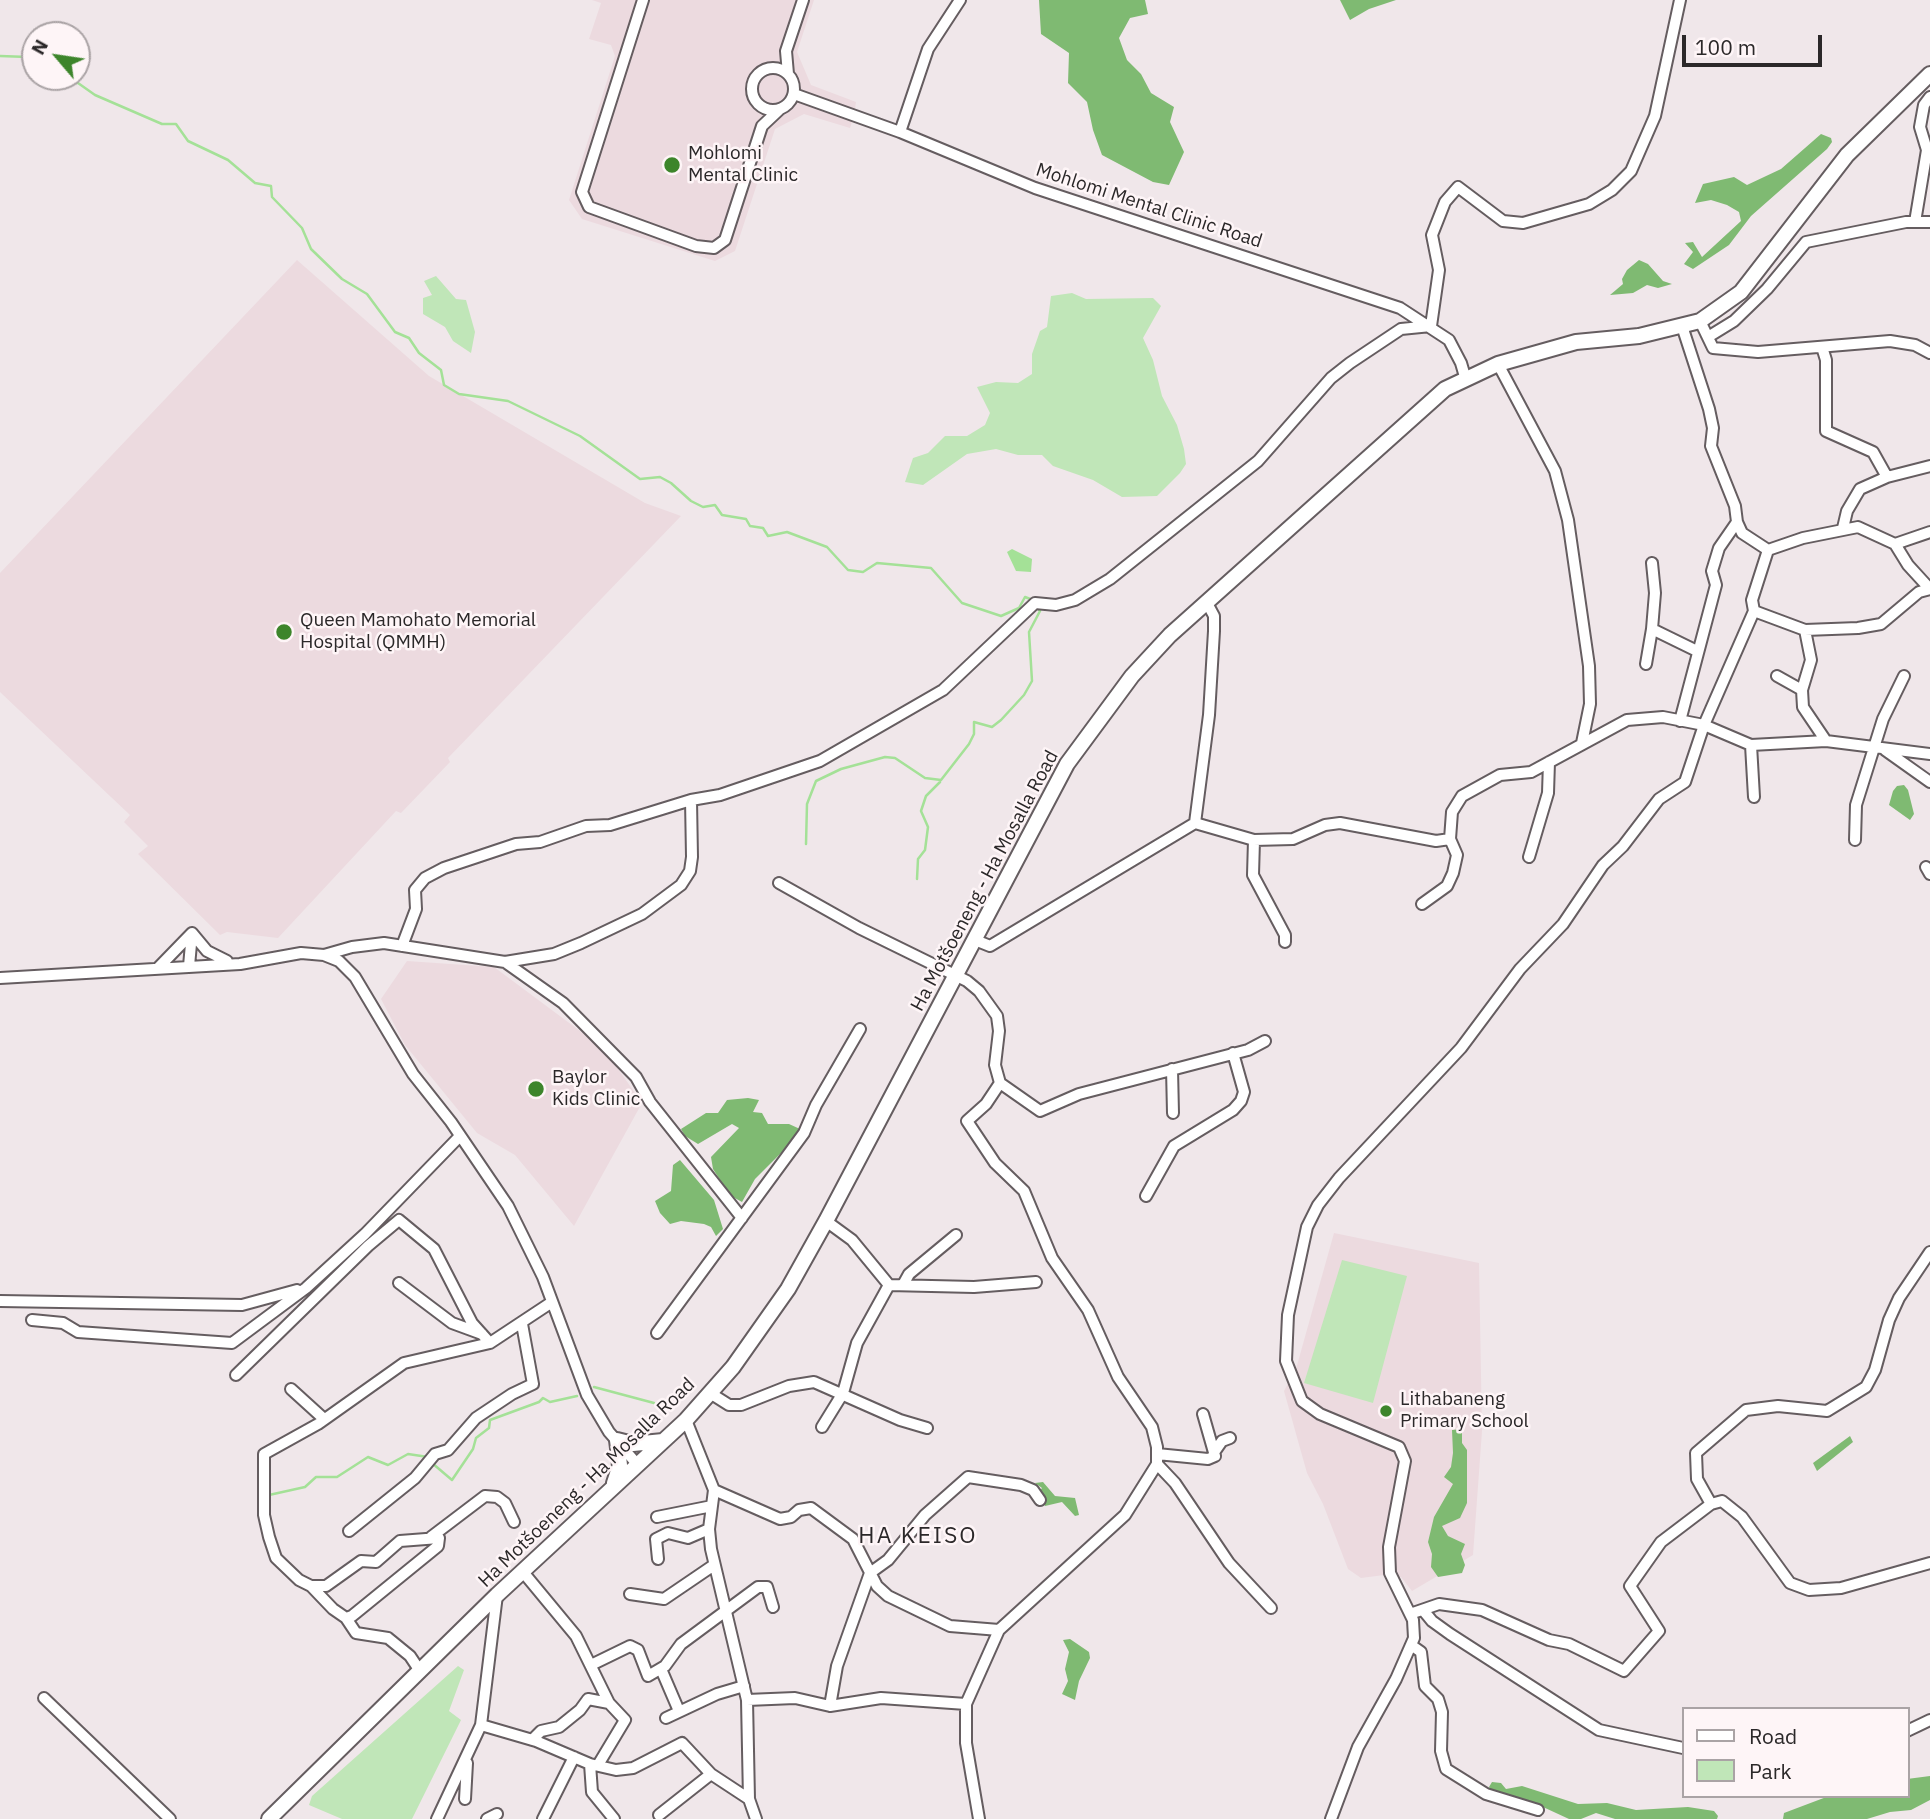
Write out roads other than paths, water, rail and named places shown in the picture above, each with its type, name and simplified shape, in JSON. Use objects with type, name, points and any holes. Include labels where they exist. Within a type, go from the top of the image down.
[{"type":"main road","name":"Ha Motšoeneng - Ha Mosalla Road","points":[[269,1819],[497,1595],[686,1420],[710,1393],[788,1289],[827,1221],[1068,764],[1132,676],[1170,635],[1445,389],[1498,364],[1576,342],[1639,336],[1700,321],[1741,292],[1847,155],[1889,110],[1930,74]]},
{"type":"main road","points":[[612,1488],[620,1465],[617,1440],[633,1444],[663,1441]]},
{"type":"street","points":[[643,0],[582,192],[589,207],[696,246],[714,248],[725,240],[762,126],[789,104],[794,94],[788,74],[786,51],[803,0]]},
{"type":"street","points":[[900,132],[928,49],[960,0]]},
{"type":"street","points":[[402,946],[416,909],[415,890],[425,877],[516,844],[540,842],[586,826],[610,825],[691,800],[720,795],[820,761],[911,711],[943,690],[1035,603],[1056,605],[1075,600],[1110,579],[1258,461],[1331,378],[1350,363],[1401,329],[1431,326],[1439,270],[1432,235],[1445,202],[1458,187],[1503,221],[1522,223],[1589,204],[1612,190],[1632,172],[1655,116],[1680,0]]},
{"type":"street","points":[[779,110],[771,111],[758,105],[754,99],[752,84],[767,68],[782,69],[788,74]]},
{"type":"street","name":"Mohlomi Mental Clinic Road","points":[[794,94],[900,132],[1035,188],[1400,308],[1431,326],[1449,341],[1461,363],[1466,380]]},
{"type":"street","points":[[1915,222],[1922,198],[1927,150],[1920,127],[1924,105],[1930,97]]},
{"type":"street","points":[[1708,337],[1734,321],[1767,289],[1806,243],[1838,234],[1930,222]]},
{"type":"street","points":[[1700,321],[1713,348],[1758,352],[1890,341],[1915,345],[1930,353]]},
{"type":"street","points":[[1682,326],[1709,409],[1713,428],[1711,446],[1735,506],[1742,533],[1768,550],[1843,528],[1858,527],[1895,544],[1908,565],[1930,589],[1919,592],[1881,624],[1805,630],[1754,611]]},
{"type":"street","points":[[1822,347],[1826,360],[1826,431],[1855,441],[1873,452],[1887,477]]},
{"type":"street","points":[[1498,364],[1549,459],[1568,520],[1590,666],[1590,704],[1582,743]]},
{"type":"street","points":[[1843,528],[1847,511],[1860,489],[1887,477],[1930,466]]},
{"type":"street","points":[[1680,721],[1716,585],[1712,571],[1719,548],[1737,522]]},
{"type":"street","points":[[1895,544],[1930,532]]},
{"type":"street","points":[[1331,1819],[1358,1747],[1396,1679],[1414,1638],[1410,1614],[1390,1573],[1389,1547],[1405,1461],[1399,1447],[1320,1414],[1302,1401],[1286,1361],[1288,1315],[1307,1227],[1318,1205],[1339,1178],[1456,1055],[1520,969],[1563,924],[1603,865],[1623,846],[1659,800],[1685,782],[1704,724],[1754,611],[1752,600],[1768,550]]},
{"type":"street","points":[[1646,664],[1655,593],[1652,563]]},
{"type":"street","points":[[1195,823],[1209,715],[1214,631],[1214,616],[1207,603]]},
{"type":"street","points":[[1652,629],[1697,651]]},
{"type":"street","points":[[1805,630],[1811,660],[1802,690],[1803,707],[1826,741]]},
{"type":"street","points":[[1777,676],[1802,690]]},
{"type":"street","points":[[1855,840],[1856,805],[1879,749],[1883,719],[1904,676]]},
{"type":"street","points":[[1422,904],[1447,886],[1453,873],[1457,855],[1450,839],[1452,812],[1462,796],[1500,775],[1531,772],[1627,720],[1663,717],[1704,724],[1751,745],[1826,741],[1930,754]]},
{"type":"street","points":[[1751,745],[1754,797]]},
{"type":"street","points":[[1879,749],[1930,782]]},
{"type":"street","points":[[1529,857],[1548,793],[1549,762]]},
{"type":"street","points":[[324,955],[352,947],[384,943],[505,962],[554,954],[602,934],[642,914],[681,885],[690,871],[692,857],[691,800]]},
{"type":"street","points":[[975,940],[990,946],[1195,823],[1254,840],[1293,839],[1325,825],[1340,823],[1436,841],[1450,839]]},
{"type":"street","points":[[1254,840],[1253,875],[1285,936],[1285,942]]},
{"type":"street","points":[[779,883],[957,976],[979,991],[997,1016],[999,1031],[995,1065],[1000,1083],[1040,1111],[1079,1094],[1233,1053],[1265,1041]]},
{"type":"street","points":[[192,933],[216,958],[240,964]]},
{"type":"street","points":[[189,966],[192,933]]},
{"type":"street","points":[[158,968],[192,933]]},
{"type":"street","points":[[0,978],[240,964],[301,953],[324,955],[339,961],[355,976],[413,1074],[508,1206],[543,1277],[587,1395],[617,1440],[637,1464]]},
{"type":"street","points":[[505,962],[563,1003],[628,1069],[650,1102],[742,1218]]},
{"type":"street","points":[[657,1333],[804,1133],[816,1105],[860,1029]]},
{"type":"street","points":[[1146,1196],[1174,1146],[1233,1110],[1241,1101],[1244,1092],[1233,1053]]},
{"type":"street","points":[[1172,1069],[1175,1105],[1173,1113]]},
{"type":"street","points":[[1000,1083],[986,1104],[967,1121],[995,1163],[1028,1199],[1052,1258],[1088,1310],[1118,1377],[1152,1427],[1157,1459],[1229,1563],[1270,1608]]},
{"type":"street","points":[[32,1320],[63,1323],[78,1332],[232,1343],[306,1288],[365,1234],[460,1136]]},
{"type":"street","points":[[236,1375],[359,1254],[399,1220],[434,1249],[472,1324],[487,1339]]},
{"type":"street","points":[[827,1221],[852,1240],[878,1276],[889,1285],[904,1283],[974,1287],[1036,1282]]},
{"type":"street","points":[[904,1283],[909,1274],[957,1235]]},
{"type":"street","points":[[1711,1504],[1697,1479],[1696,1453],[1746,1410],[1778,1406],[1827,1411],[1866,1387],[1875,1370],[1889,1320],[1899,1298],[1930,1252]]},
{"type":"street","points":[[399,1283],[452,1323],[487,1339]]},
{"type":"street","points":[[822,1427],[843,1393],[857,1343],[889,1285]]},
{"type":"street","points":[[0,1301],[242,1305],[306,1288]]},
{"type":"street","points":[[420,1671],[410,1657],[388,1638],[356,1633],[346,1618],[311,1586],[289,1572],[276,1558],[264,1515],[264,1454],[324,1419],[404,1363],[487,1339],[522,1324],[552,1302]]},
{"type":"street","points":[[349,1531],[415,1478],[435,1454],[449,1450],[476,1418],[512,1394],[533,1384],[522,1324]]},
{"type":"street","points":[[710,1393],[729,1405],[741,1405],[789,1386],[814,1382],[900,1420],[927,1428]]},
{"type":"street","points":[[291,1389],[324,1419]]},
{"type":"street","points":[[1203,1414],[1215,1451]]},
{"type":"street","points":[[686,1420],[714,1490],[709,1529],[714,1565],[747,1700],[749,1799],[756,1819]]},
{"type":"street","points":[[1157,1459],[1208,1459],[1215,1456],[1215,1451],[1222,1441],[1230,1438]]},
{"type":"street","points":[[979,1819],[966,1743],[967,1704],[999,1630],[1125,1516],[1157,1459]]},
{"type":"street","points":[[830,1706],[837,1666],[870,1573],[888,1560],[926,1515],[968,1477],[1021,1485],[1033,1490],[1040,1500]]},
{"type":"street","points":[[714,1490],[780,1519],[791,1517],[799,1510],[811,1508],[853,1539],[877,1586],[888,1596],[950,1626],[999,1630]]},
{"type":"street","points":[[431,1536],[485,1496],[496,1497],[505,1503],[514,1522]]},
{"type":"street","points":[[1410,1614],[1439,1604],[1482,1610],[1549,1640],[1569,1644],[1624,1671],[1659,1631],[1630,1586],[1661,1542],[1711,1504],[1722,1502],[1742,1517],[1790,1583],[1809,1590],[1841,1587],[1930,1563]]},
{"type":"street","points":[[657,1517],[712,1506]]},
{"type":"street","points":[[658,1559],[656,1539],[668,1534],[688,1538],[709,1529]]},
{"type":"street","points":[[311,1586],[326,1586],[361,1561],[376,1562],[400,1541],[431,1536],[439,1538],[438,1546],[346,1618]]},
{"type":"street","points":[[630,1594],[664,1599],[714,1565]]},
{"type":"street","points":[[523,1572],[576,1636],[609,1703],[625,1720],[594,1765],[592,1792],[614,1819]]},
{"type":"street","points":[[591,1665],[630,1646],[638,1650],[648,1676],[661,1669],[681,1644],[758,1587],[767,1587],[773,1607]]},
{"type":"street","points":[[437,1819],[481,1725],[497,1595]]},
{"type":"street","points":[[1423,1610],[1432,1621],[1450,1634],[1599,1730],[1682,1748]]},
{"type":"street","points":[[1411,1645],[1420,1652],[1425,1686],[1438,1699],[1442,1712],[1441,1751],[1446,1769],[1486,1794],[1538,1810]]},
{"type":"street","points":[[661,1669],[679,1711]]},
{"type":"street","points":[[666,1718],[744,1686]]},
{"type":"street","points":[[44,1698],[170,1819]]},
{"type":"street","points":[[747,1700],[795,1698],[830,1706],[881,1698],[967,1704]]},
{"type":"street","points":[[532,1740],[541,1731],[559,1727],[580,1710],[588,1699],[609,1703]]},
{"type":"street","points":[[1909,1730],[1930,1720]]},
{"type":"street","points":[[481,1725],[532,1740],[594,1765],[616,1770],[633,1768],[682,1743],[711,1774],[749,1799]]},
{"type":"street","points":[[465,1799],[467,1757]]},
{"type":"street","points":[[543,1819],[574,1757]]},
{"type":"street","points":[[659,1815],[711,1774]]},
{"type":"waterway","points":[[0,56],[21,57]]},
{"type":"waterway","points":[[89,91],[162,124],[176,124],[188,141],[228,160],[255,183],[271,186],[272,197],[302,228],[311,249],[342,279],[367,294],[395,332],[409,338],[419,353],[441,370],[444,385],[459,394],[508,401],[580,436],[640,479],[660,477],[691,501],[703,507],[715,505],[722,515],[746,519],[750,526],[763,528],[768,536],[787,532],[827,547],[848,570],[863,572],[877,563],[931,568],[962,603],[1001,616],[1019,608],[1025,597],[1033,600]]},
{"type":"waterway","points":[[806,844],[807,804],[816,781],[841,769],[885,757],[895,758],[925,778],[941,780],[969,744],[974,734],[974,722],[992,727],[1001,720],[1024,695],[1032,681],[1029,632],[1040,611],[1037,606]]},
{"type":"waterway","points":[[917,879],[918,859],[925,850],[928,827],[921,811],[926,796],[940,782]]},
{"type":"waterway","points":[[594,1387],[654,1403]]},
{"type":"waterway","points":[[432,1463],[452,1480],[473,1449],[476,1438],[489,1428],[490,1420],[539,1402],[543,1398],[550,1402],[577,1396]]},
{"type":"waterway","points":[[269,1495],[305,1487],[316,1477],[337,1477],[368,1457],[388,1465],[408,1454],[428,1457]]},
{"type":"place","name":"Mohlomi Mental Clinic","points":[[672,165]]},
{"type":"place","name":"Queen Mamohato Memorial Hospital (QMMH)","points":[[284,632]]},
{"type":"place","name":"Baylor Kids Clinic","points":[[536,1089]]},
{"type":"place","name":"Lithabaneng Primary School","points":[[1386,1411]]},
{"type":"district","name":"HA KEISO","points":[[918,1536]]}]
